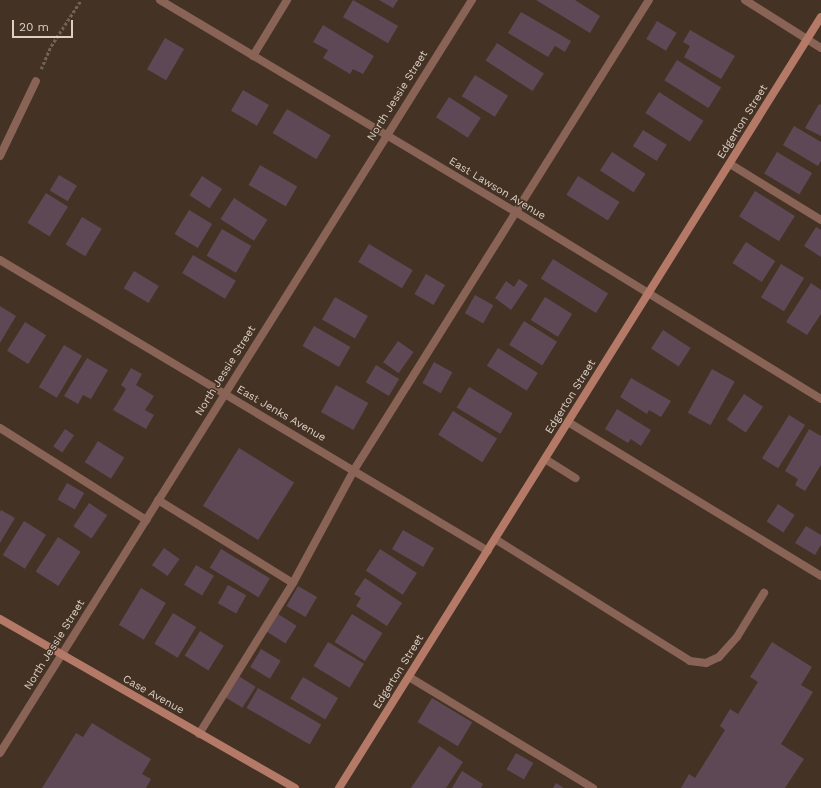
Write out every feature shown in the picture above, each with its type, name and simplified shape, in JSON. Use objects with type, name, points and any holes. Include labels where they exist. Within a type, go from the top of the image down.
[{"type":"street","name":"East Lawson Avenue","points":[[160,0],[386,136],[516,212],[821,399]]},
{"type":"street","points":[[253,56],[287,0]]},
{"type":"street","name":"North Jessie Street","points":[[0,753],[472,0]]},
{"type":"street","points":[[199,734],[293,583],[354,470],[649,0]]},
{"type":"street","points":[[745,0],[821,48]]},
{"type":"street","name":"Edgerton Street","points":[[339,788],[821,18]]},
{"type":"street","points":[[0,156],[36,81]]},
{"type":"street","points":[[730,164],[821,220]]},
{"type":"street","name":"East Jenks Avenue","points":[[0,260],[488,550]]},
{"type":"street","points":[[568,422],[821,576]]},
{"type":"street","points":[[0,428],[146,520]]},
{"type":"street","points":[[545,459],[576,478]]},
{"type":"street","points":[[158,500],[293,583]]},
{"type":"street","points":[[495,539],[690,661],[706,663],[719,657],[737,637],[764,593]]},
{"type":"street","name":"Case Avenue","points":[[0,620],[295,788]]},
{"type":"street","points":[[409,677],[593,788]]},
{"type":"path","points":[[36,81],[51,46],[81,0]]},
{"type":"building","points":[[353,0],[398,26],[388,43],[343,17]]},
{"type":"building","points":[[379,0],[398,0],[393,8]]},
{"type":"building","points":[[536,0],[575,0],[600,16],[590,33]]},
{"type":"building","points":[[521,12],[571,41],[565,52],[555,46],[548,57],[508,33]]},
{"type":"building","points":[[657,21],[677,33],[666,51],[646,39]]},
{"type":"building","points":[[323,25],[374,56],[363,74],[353,69],[350,74],[323,58],[328,50],[313,42]]},
{"type":"building","points":[[690,30],[735,56],[721,79],[684,57],[690,46],[683,42]]},
{"type":"building","points":[[165,38],[184,49],[166,80],[147,69]]},
{"type":"building","points":[[497,43],[544,73],[533,91],[486,61]]},
{"type":"building","points":[[677,60],[721,88],[708,108],[664,80]]},
{"type":"building","points":[[475,75],[508,96],[495,117],[462,96]]},
{"type":"building","points":[[243,90],[269,105],[257,126],[231,111]]},
{"type":"building","points":[[659,92],[703,121],[690,142],[645,113]]},
{"type":"building","points":[[449,97],[481,118],[468,138],[436,117]]},
{"type":"building","points":[[819,104],[821,105],[821,136],[805,128]]},
{"type":"building","points":[[287,109],[331,135],[316,159],[273,133]]},
{"type":"building","points":[[794,126],[821,142],[821,161],[818,166],[783,145]]},
{"type":"building","points":[[643,130],[667,145],[657,161],[633,146]]},
{"type":"building","points":[[612,152],[646,174],[634,192],[600,170]]},
{"type":"building","points":[[777,152],[812,173],[799,195],[764,173]]},
{"type":"building","points":[[260,165],[297,186],[286,206],[248,185]]},
{"type":"building","points":[[59,175],[77,186],[68,201],[50,190]]},
{"type":"building","points":[[202,176],[222,189],[210,208],[189,195]]},
{"type":"building","points":[[578,176],[620,202],[608,221],[566,195]]},
{"type":"building","points":[[755,191],[795,216],[779,241],[739,216]]},
{"type":"building","points":[[46,193],[68,207],[50,236],[27,223]]},
{"type":"building","points":[[234,198],[268,220],[254,241],[220,219]]},
{"type":"building","points":[[189,210],[212,224],[198,248],[175,234]]},
{"type":"building","points":[[82,217],[102,229],[85,256],[66,244]]},
{"type":"building","points":[[816,227],[821,230],[821,257],[804,246]]},
{"type":"building","points":[[222,229],[251,246],[236,273],[207,256]]},
{"type":"building","points":[[746,242],[775,261],[762,282],[732,263]]},
{"type":"building","points":[[369,244],[413,270],[402,288],[358,262]]},
{"type":"building","points":[[193,255],[236,281],[225,299],[182,273]]},
{"type":"building","points":[[553,259],[608,293],[596,313],[541,279]]},
{"type":"building","points":[[781,264],[804,278],[784,311],[761,297]]},
{"type":"building","points":[[134,271],[159,286],[149,303],[124,288]]},
{"type":"building","points":[[426,274],[445,285],[434,305],[414,294]]},
{"type":"building","points":[[519,279],[528,285],[511,310],[495,298],[506,281],[514,287]]},
{"type":"building","points":[[811,283],[821,290],[821,314],[807,335],[786,322]]},
{"type":"building","points":[[475,295],[493,305],[483,324],[465,313]]},
{"type":"building","points":[[335,297],[368,316],[355,339],[322,320]]},
{"type":"building","points":[[545,297],[572,314],[558,337],[531,320]]},
{"type":"building","points":[[0,306],[16,316],[0,343]]},
{"type":"building","points":[[524,321],[557,342],[542,365],[509,345]]},
{"type":"building","points":[[25,322],[46,335],[28,364],[7,351]]},
{"type":"building","points":[[314,326],[350,347],[339,367],[302,346]]},
{"type":"building","points":[[663,330],[691,348],[679,366],[651,348]]},
{"type":"building","points":[[398,341],[414,352],[399,373],[383,362]]},
{"type":"building","points":[[64,345],[82,356],[57,398],[39,387]]},
{"type":"building","points":[[498,348],[538,373],[527,391],[487,366]]},
{"type":"building","points":[[87,358],[108,370],[91,399],[83,395],[78,404],[64,396]]},
{"type":"building","points":[[434,362],[452,372],[441,393],[422,383]]},
{"type":"building","points":[[376,365],[399,379],[389,396],[366,382]]},
{"type":"building","points":[[131,368],[142,374],[136,385],[154,396],[145,410],[154,415],[146,429],[113,410],[126,389],[121,385]]},
{"type":"building","points":[[712,369],[735,382],[710,425],[688,413]]},
{"type":"building","points":[[631,378],[671,401],[661,417],[649,410],[647,414],[620,397]]},
{"type":"building","points":[[336,385],[368,403],[353,430],[321,412]]},
{"type":"building","points":[[469,387],[513,413],[500,434],[457,408]]},
{"type":"building","points":[[744,394],[763,407],[746,433],[727,420]]},
{"type":"building","points":[[617,409],[651,430],[641,446],[631,439],[628,443],[605,429]]},
{"type":"building","points":[[453,411],[497,439],[482,462],[438,435]]},
{"type":"building","points":[[789,415],[805,425],[778,468],[762,458]]},
{"type":"building","points":[[65,429],[74,435],[62,453],[53,446]]},
{"type":"building","points":[[809,429],[821,436],[821,465],[805,491],[795,485],[798,479],[785,471]]},
{"type":"building","points":[[98,441],[124,457],[111,479],[85,462]]},
{"type":"building","points":[[239,448],[294,482],[258,540],[203,506]]},
{"type":"building","points":[[67,483],[84,493],[75,509],[58,499]]},
{"type":"building","points":[[89,503],[107,515],[92,539],[73,526]]},
{"type":"building","points":[[778,504],[795,515],[783,533],[767,522]]},
{"type":"building","points":[[1,510],[15,518],[0,543],[0,512]]},
{"type":"building","points":[[24,521],[46,535],[25,569],[3,555]]},
{"type":"building","points":[[806,526],[821,535],[821,545],[815,555],[795,543]]},
{"type":"building","points":[[403,530],[434,548],[423,567],[392,549]]},
{"type":"building","points":[[58,537],[81,552],[58,586],[36,571]]},
{"type":"building","points":[[164,548],[180,559],[168,576],[152,565]]},
{"type":"building","points":[[221,549],[270,578],[259,597],[210,568]]},
{"type":"building","points":[[380,549],[417,573],[403,595],[366,571]]},
{"type":"building","points":[[196,565],[214,576],[202,596],[184,585]]},
{"type":"building","points":[[365,578],[402,603],[387,626],[356,606],[361,598],[354,594]]},
{"type":"building","points":[[228,585],[246,595],[236,614],[218,603]]},
{"type":"building","points":[[298,586],[317,597],[306,617],[286,606]]},
{"type":"building","points":[[141,588],[166,603],[144,640],[119,625]]},
{"type":"building","points":[[173,613],[196,627],[178,658],[154,644]]},
{"type":"building","points":[[278,614],[297,626],[286,643],[267,632]]},
{"type":"building","points":[[352,614],[383,633],[365,661],[335,642]]},
{"type":"building","points":[[200,631],[224,646],[208,670],[185,656]]},
{"type":"building","points":[[328,642],[364,664],[350,688],[314,666]]},
{"type":"building","points":[[772,642],[812,667],[801,685],[813,692],[781,744],[804,759],[785,788],[681,788],[689,774],[695,778],[725,730],[720,726],[730,709],[738,714],[758,682],[750,677]]},
{"type":"building","points":[[261,649],[281,661],[270,679],[250,667]]},
{"type":"building","points":[[237,675],[256,687],[242,708],[224,696]]},
{"type":"building","points":[[303,677],[338,698],[325,720],[290,698]]},
{"type":"building","points":[[258,688],[321,724],[310,744],[246,708]]},
{"type":"building","points":[[432,698],[472,722],[458,746],[418,722]]},
{"type":"building","points":[[92,723],[151,759],[142,774],[151,779],[146,788],[42,788],[76,733],[83,737]]},
{"type":"building","points":[[439,746],[463,762],[446,788],[411,788]]},
{"type":"building","points":[[516,753],[533,763],[524,779],[506,769]]},
{"type":"building","points":[[462,771],[483,784],[481,788],[452,788]]},
{"type":"building","points":[[556,783],[564,788],[553,788]]}]
